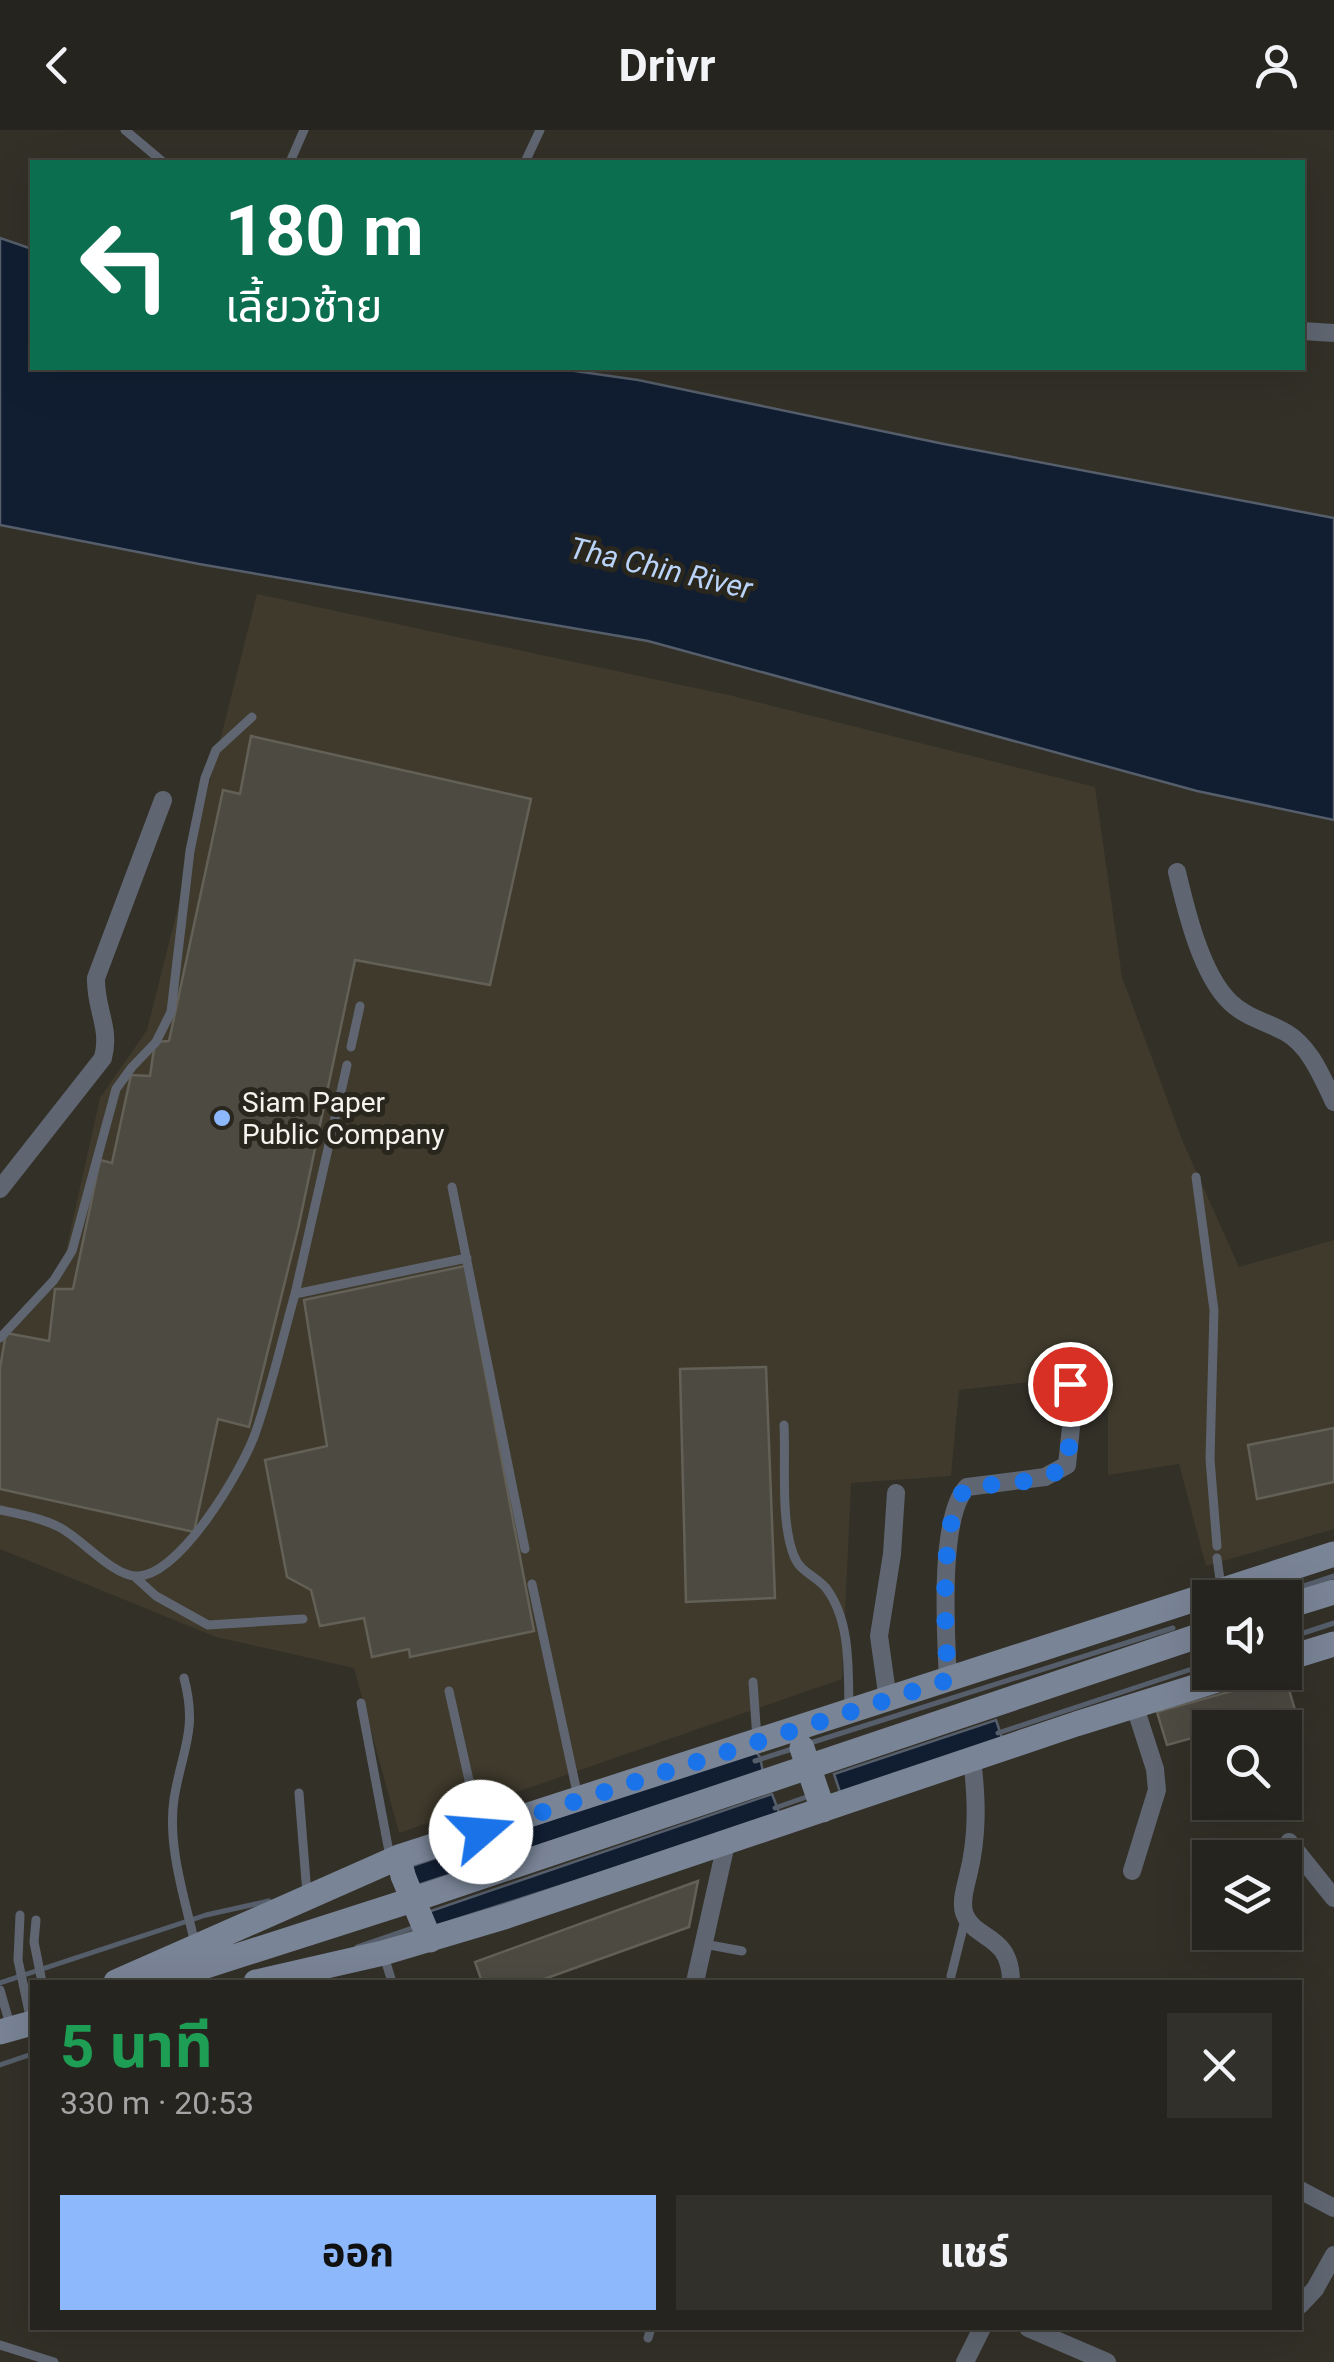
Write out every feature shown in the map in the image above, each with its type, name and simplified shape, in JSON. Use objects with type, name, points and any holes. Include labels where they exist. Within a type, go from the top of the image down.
[{"type":"main road","points":[[1266,1580],[1334,1554]]},
{"type":"main road","points":[[1302,1602],[1334,1592]]},
{"type":"main road","points":[[121,1980],[395,1858],[948,1680],[1192,1607]]},
{"type":"main road","points":[[162,1980],[1192,1638]]},
{"type":"main road","points":[[1302,1654],[1334,1644]]},
{"type":"main road","points":[[265,1980],[430,1940],[1192,1688]]},
{"type":"main road","points":[[796,1729],[823,1810]]},
{"type":"main road","points":[[395,1858],[430,1940]]},
{"type":"street","points":[[1305,330],[1334,333]]},
{"type":"street","points":[[0,1189],[103,1058],[108,1037],[95,997],[96,978],[162,800]]},
{"type":"street","points":[[1177,872],[1195,935],[1228,1001],[1288,1034],[1306,1050],[1334,1102]]},
{"type":"street","points":[[948,1680],[948,1548],[956,1501],[967,1487],[1044,1476],[1067,1465],[1074,1399],[1070,1384]]},
{"type":"street","points":[[888,1700],[879,1636],[892,1554],[896,1493]]},
{"type":"street","points":[[1132,1871],[1157,1790],[1156,1769],[1135,1706]]},
{"type":"street","points":[[972,1759],[976,1845],[963,1907],[966,1918],[1004,1952],[1011,1980]]},
{"type":"street","points":[[695,1980],[726,1844]]},
{"type":"street","points":[[1302,1858],[1334,1898]]},
{"type":"street","points":[[1302,2191],[1334,2208]]},
{"type":"street","points":[[1302,2303],[1315,2290],[1334,2256]]},
{"type":"street","points":[[965,2362],[981,2330]]},
{"type":"street","points":[[1033,2330],[1107,2362]]},
{"type":"lane","points":[[124,130],[162,160]]},
{"type":"lane","points":[[291,160],[304,130]]},
{"type":"lane","points":[[527,160],[540,130]]},
{"type":"lane","points":[[0,1338],[54,1280],[72,1251],[116,1089],[164,1030],[171,1012],[190,851],[205,778],[216,750],[252,718]]},
{"type":"lane","points":[[351,1047],[360,1006]]},
{"type":"lane","points":[[135,1576],[158,1568],[202,1528],[254,1437],[295,1294],[347,1065]]},
{"type":"lane","points":[[1196,1177],[1214,1310],[1210,1459],[1217,1552],[1214,1580]]},
{"type":"lane","points":[[452,1187],[525,1549]]},
{"type":"lane","points":[[295,1294],[467,1258]]},
{"type":"lane","points":[[784,1425],[788,1536],[797,1564],[823,1584],[836,1604],[848,1657],[850,1711]]},
{"type":"lane","points":[[0,1510],[60,1528],[122,1572],[135,1576],[156,1596],[208,1625],[303,1619]]},
{"type":"lane","points":[[532,1584],[579,1800]]},
{"type":"lane","points":[[184,1678],[191,1706],[190,1736],[174,1800],[174,1834],[196,1947]]},
{"type":"lane","points":[[754,1682],[758,1742]]},
{"type":"lane","points":[[449,1692],[481,1832]]},
{"type":"lane","points":[[361,1704],[395,1858]]},
{"type":"lane","points":[[299,1793],[307,1897]]},
{"type":"lane","points":[[15,2030],[20,1915]]},
{"type":"lane","points":[[951,1976],[966,1918]]},
{"type":"lane","points":[[36,1920],[34,1942],[42,1980]]},
{"type":"lane","points":[[704,1944],[742,1951]]},
{"type":"lane","points":[[383,1954],[391,1980]]},
{"type":"lane","points":[[0,1990],[15,2030]]},
{"type":"lane","points":[[0,2345],[54,2362]]},
{"type":"shaded area","points":[[257,594],[733,696],[1095,787],[1122,977],[1183,1142],[1239,1267],[1334,1240],[1334,1529],[1206,1566],[1179,1464],[1108,1475],[1108,1373],[959,1390],[951,1476],[851,1483],[842,1679],[399,1833],[354,1668],[216,1637],[0,1549],[0,1336],[63,1264],[100,1098],[147,1030]]},
{"type":"water","name":"Tha Chin River","points":[[0,238],[30,248],[30,370],[568,370],[638,380],[944,444],[1334,518],[1334,820],[1197,791],[648,641],[199,564],[0,525]]},
{"type":"water","points":[[996,1720],[1003,1741],[841,1795],[834,1774]]},
{"type":"water","points":[[755,1751],[763,1772],[418,1885],[412,1866]]},
{"type":"water","points":[[772,1794],[780,1815],[435,1926],[428,1912]]},
{"type":"building","name":"Siam Paper Public Company","points":[[251,736],[531,799],[490,985],[355,960],[298,1229],[249,1427],[218,1419],[194,1532],[0,1489],[0,1368],[6,1333],[49,1341],[55,1289],[73,1289],[100,1160],[112,1163],[131,1075],[150,1076],[155,1042],[169,1041],[223,790],[240,794]]},
{"type":"building","points":[[465,1266],[534,1631],[410,1657],[409,1649],[372,1657],[364,1618],[320,1626],[311,1590],[287,1577],[265,1460],[327,1446],[304,1300]]},
{"type":"building","points":[[766,1367],[775,1598],[686,1602],[680,1369]]},
{"type":"building","points":[[1334,1428],[1334,1482],[1257,1499],[1248,1445]]},
{"type":"building","points":[[1235,1690],[1289,1690],[1295,1710],[1192,1710],[1192,1738],[1167,1745],[1157,1712]]},
{"type":"building","points":[[698,1881],[689,1927],[542,1980],[481,1980],[475,1962]]},
{"type":"waterway","points":[[1302,1587],[1334,1576]]},
{"type":"waterway","points":[[1302,1633],[1334,1623]]},
{"type":"waterway","points":[[807,1744],[1173,1628]]},
{"type":"waterway","points":[[998,1733],[1192,1669]]},
{"type":"waterway","points":[[755,1761],[792,1749]]},
{"type":"waterway","points":[[775,1808],[812,1795]]},
{"type":"waterway","points":[[0,1983],[206,1915],[269,1901]]},
{"type":"waterway","points":[[357,1947],[418,1926]]},
{"type":"waterway","points":[[0,2065],[30,2055]]},
{"type":"place","name":"Siam Paper Public Company","points":[[222,1118]]},
{"type":"route","points":[[481,1832],[948,1680],[948,1548],[956,1501],[967,1487],[1044,1476],[1067,1465],[1074,1410],[1070,1384]]}]
